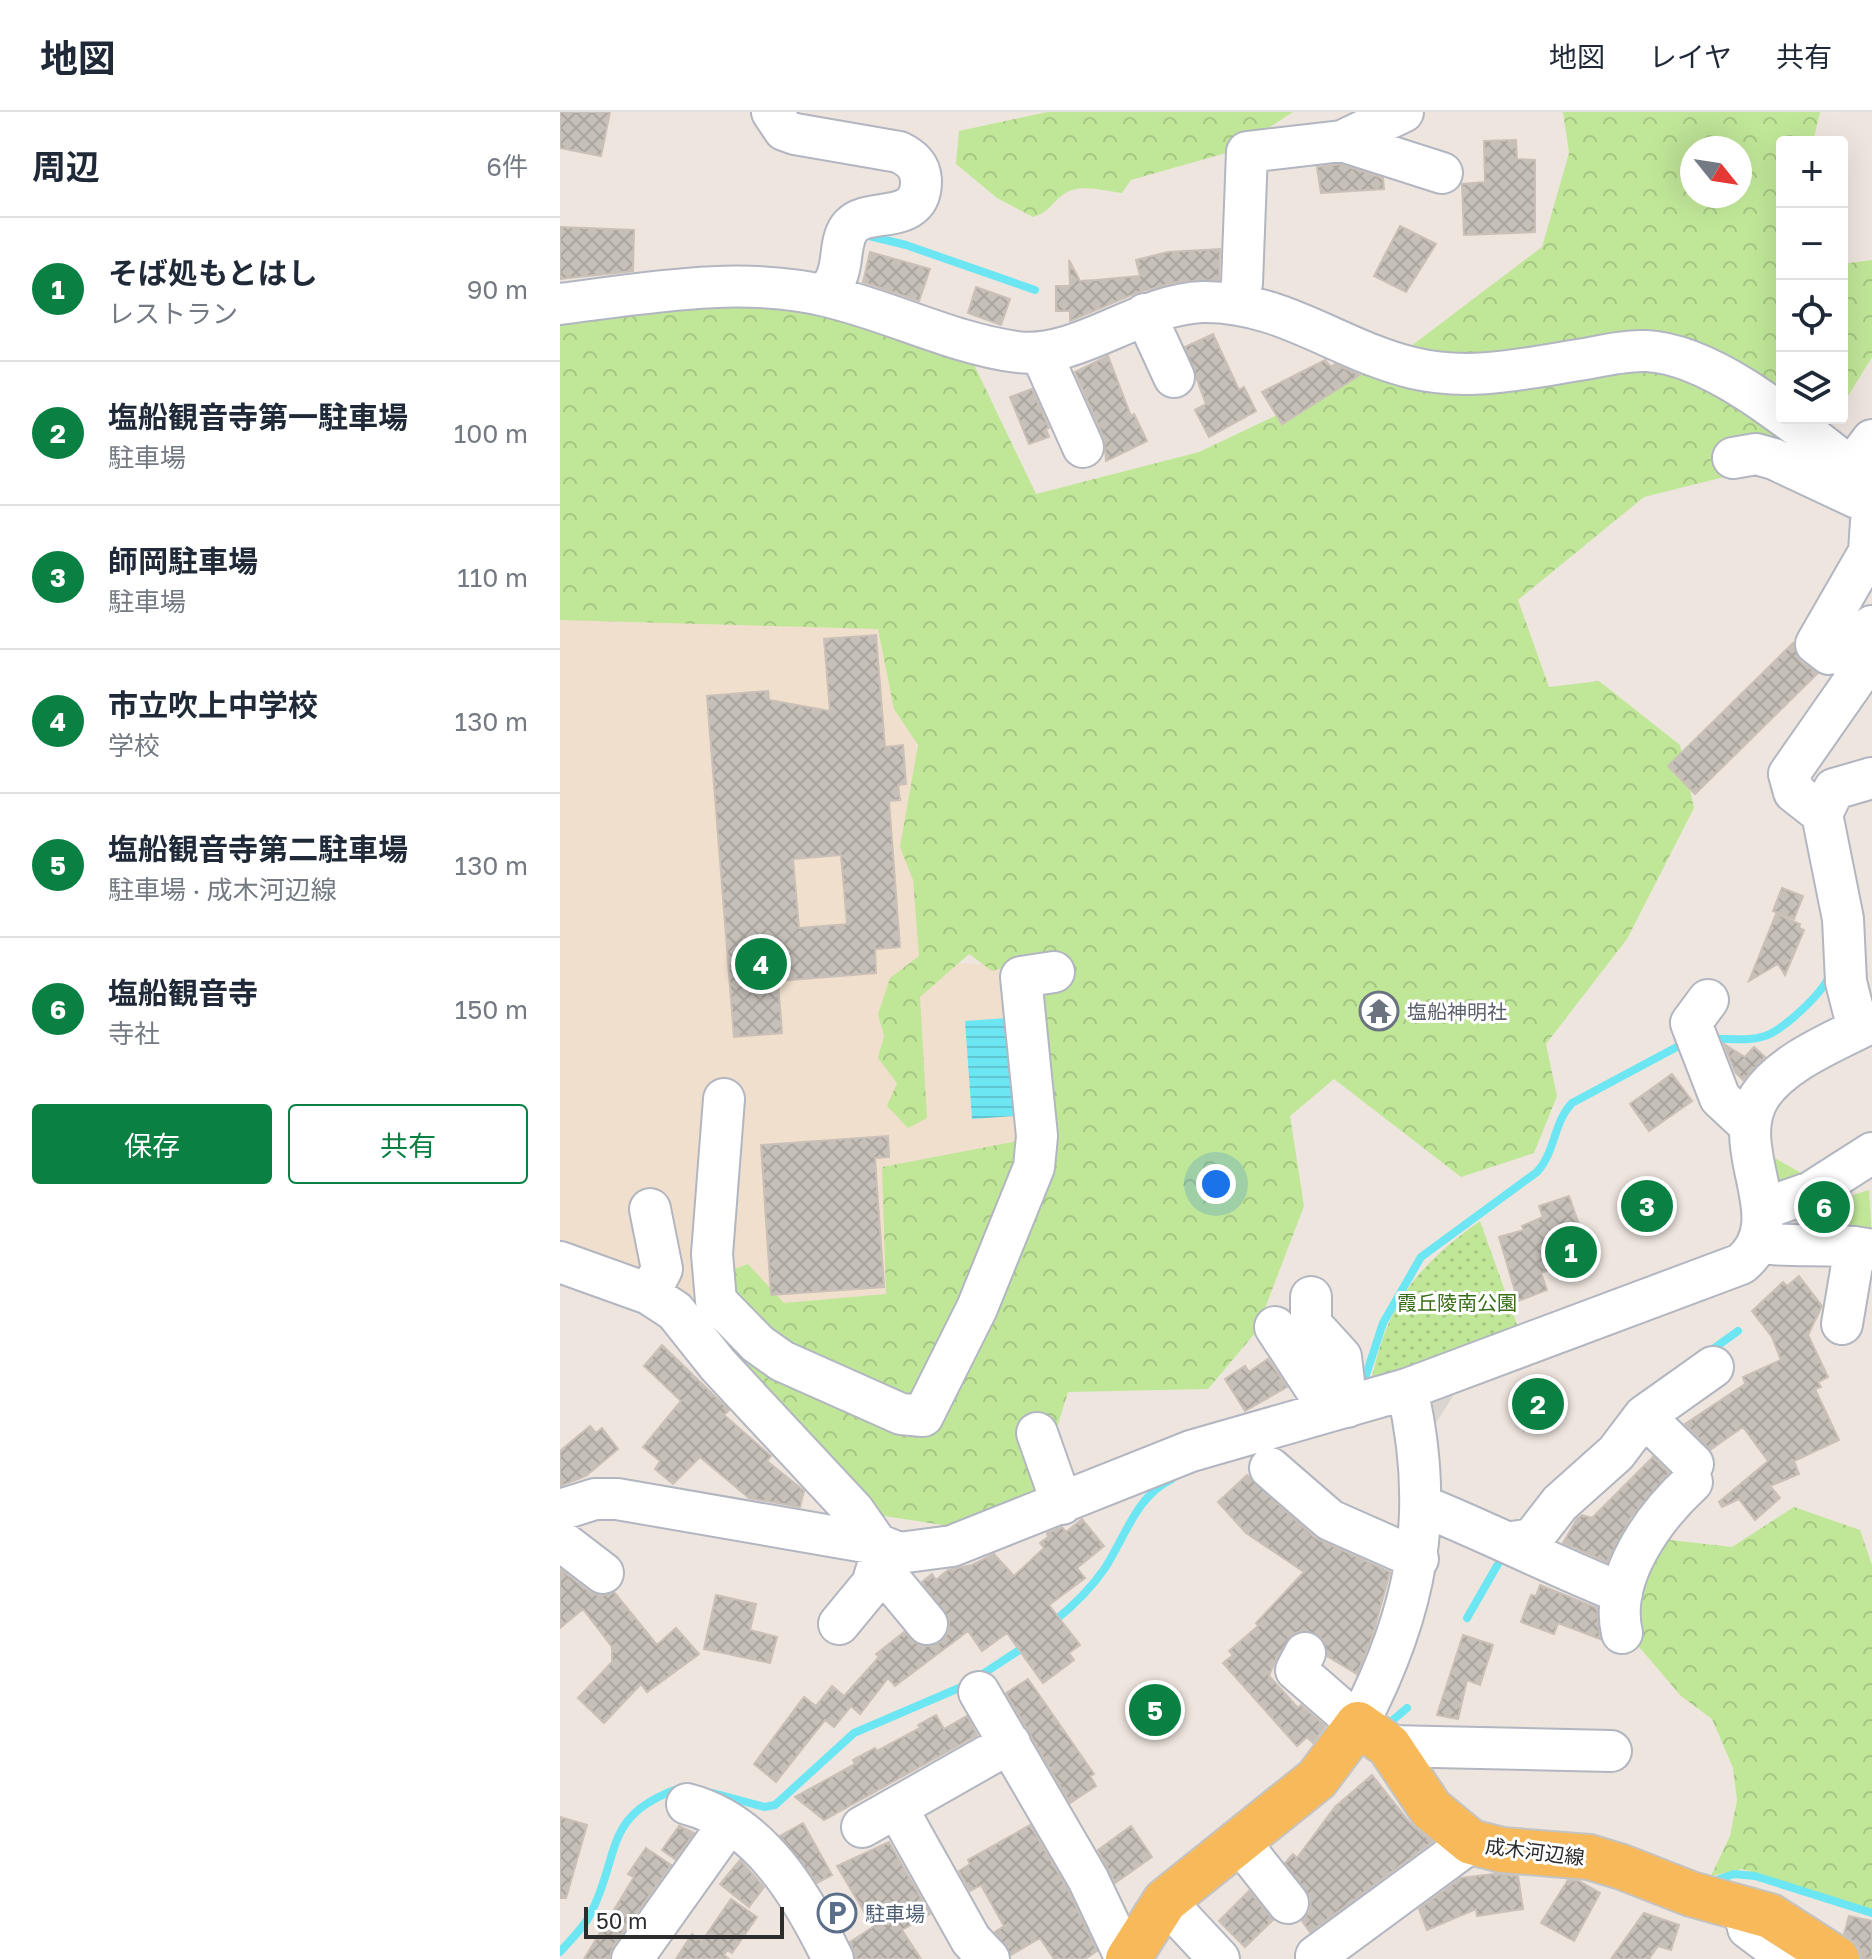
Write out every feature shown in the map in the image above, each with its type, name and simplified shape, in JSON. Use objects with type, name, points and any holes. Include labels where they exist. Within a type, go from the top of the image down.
[{"type":"main road","points":[[1127,1959],[1165,1901],[1374,1735]]},
{"type":"main road","name":"成木河辺線","points":[[1374,1735],[1431,1809],[1471,1842],[1502,1850],[1589,1857],[1691,1894],[1743,1907],[1790,1926],[1837,1959]]},
{"type":"street","points":[[772,112],[784,130],[899,152],[911,158],[918,168],[920,190],[913,202],[893,215],[856,221],[847,230],[838,275],[827,296]]},
{"type":"street","points":[[1238,303],[1242,283],[1247,152],[1342,141],[1403,112]]},
{"type":"street","points":[[1342,141],[1442,173]]},
{"type":"street","points":[[560,304],[643,293],[720,289],[827,296],[988,347],[1041,353],[1166,306],[1238,303],[1283,314],[1378,357],[1450,374],[1487,375],[1647,351],[1691,360],[1726,377],[1865,464]]},
{"type":"street","points":[[1145,314],[1174,377]]},
{"type":"street","points":[[1041,353],[1083,447]]},
{"type":"street","points":[[1733,458],[1756,454],[1774,459],[1872,505],[1869,552],[1816,644],[1829,654],[1872,626]]},
{"type":"street","points":[[1822,814],[1794,792],[1789,774],[1872,655]]},
{"type":"street","points":[[1842,1324],[1864,1248],[1831,1244],[1789,1247],[1761,1226],[1749,1143],[1757,1102],[1772,1082],[1865,1025],[1846,982],[1843,919],[1822,814],[1834,789],[1872,778]]},
{"type":"street","points":[[724,1099],[712,1254],[716,1301],[768,1353],[901,1414],[923,1416],[977,1308],[1034,1167],[1037,1136],[1021,977],[1045,965]]},
{"type":"street","points":[[1693,1009],[1720,1098],[1750,1126]]},
{"type":"street","points":[[560,1510],[595,1499],[617,1499],[877,1554],[930,1551],[1062,1504],[1191,1451],[1407,1389],[1741,1264],[1761,1226],[1872,1153]]},
{"type":"street","points":[[650,1209],[655,1282],[718,1365],[854,1511],[877,1554],[927,1624]]},
{"type":"street","points":[[560,1262],[655,1282],[712,1254]]},
{"type":"street","points":[[1311,1297],[1311,1324],[1341,1357],[1338,1409]]},
{"type":"street","points":[[1275,1327],[1338,1409]]},
{"type":"street","points":[[1512,1542],[1532,1539],[1560,1503],[1616,1453],[1644,1416],[1713,1367]]},
{"type":"street","points":[[1374,1735],[1418,1559],[1423,1506],[1416,1426],[1407,1389]]},
{"type":"street","points":[[1622,1633],[1622,1593],[1645,1537],[1692,1473],[1644,1416]]},
{"type":"street","points":[[1037,1433],[1062,1504]]},
{"type":"street","points":[[1270,1468],[1330,1520],[1418,1559]]},
{"type":"street","points":[[1423,1506],[1512,1542],[1536,1559],[1622,1593]]},
{"type":"street","points":[[560,1540],[603,1573]]},
{"type":"street","points":[[839,1624],[872,1584],[877,1554]]},
{"type":"street","points":[[1305,1653],[1296,1670],[1374,1735],[1611,1751]]},
{"type":"street","points":[[979,1692],[1088,1879],[1127,1959]]},
{"type":"street","points":[[862,1827],[1010,1743]]},
{"type":"street","points":[[687,1804],[729,1823],[769,1854],[833,1959]]},
{"type":"street","points":[[897,1808],[947,1923],[971,1940],[989,1959]]},
{"type":"street","points":[[632,1959],[674,1922],[729,1823]]},
{"type":"street","points":[[1239,1841],[1288,1903]]},
{"type":"street","points":[[1318,1959],[1316,1956],[1471,1842]]},
{"type":"street","points":[[1165,1901],[1219,1959]]},
{"type":"street","points":[[1743,1907],[1748,1928],[1789,1959]]},
{"type":"shaded area","points":[[909,602],[927,962],[997,965],[1048,959],[1059,1146],[893,1303],[710,1326],[683,1296],[605,1255],[560,1240],[560,606]]},
{"type":"shaded area","points":[[1847,1179],[1854,1196],[1849,1206],[1850,1234],[1778,1226]]},
{"type":"shaded area","points":[[1464,1379],[1434,1426],[1438,1453],[1431,1454],[1430,1399]]},
{"type":"green space","points":[[1047,112],[1293,112],[1233,151],[1131,180],[1122,193],[1093,189],[1070,191],[1043,213],[1033,217],[997,198],[956,164],[959,131]]},
{"type":"green space","points":[[1563,112],[1820,112],[1814,136],[1776,136],[1776,424],[1831,424],[1776,464],[1644,497],[1518,600],[1549,687],[1599,681],[1680,745],[1694,808],[1627,939],[1546,1044],[1557,1096],[1534,1153],[1461,1177],[1334,1079],[1290,1116],[1304,1206],[1256,1332],[1208,1389],[1068,1392],[1037,1492],[956,1527],[884,1516],[733,1356],[710,1326],[692,1285],[748,1264],[784,1303],[886,1294],[882,1167],[1029,1139],[1033,1024],[1052,955],[992,971],[969,954],[920,997],[927,1118],[908,1128],[887,1106],[897,1083],[878,1058],[884,1036],[878,1014],[890,978],[919,956],[913,880],[900,847],[918,745],[894,709],[878,629],[560,620],[560,315],[779,299],[967,350],[1036,494],[1199,452],[1390,362],[1542,247],[1569,153]]},
{"type":"green space","points":[[1872,260],[1872,357],[1848,396],[1848,280],[1848,263]]},
{"type":"green space","points":[[1771,1156],[1814,1180],[1775,1184]]},
{"type":"green space","points":[[1869,1190],[1872,1239],[1850,1234],[1849,1206],[1853,1195]]},
{"type":"green space","name":"霞丘陵南公園","points":[[1480,1221],[1520,1333],[1370,1386],[1385,1332],[1407,1290],[1437,1255]]},
{"type":"green space","points":[[1794,1507],[1860,1530],[1872,1565],[1872,1910],[1742,1869],[1711,1876],[1730,1836],[1737,1800],[1733,1768],[1712,1719],[1681,1696],[1634,1641],[1630,1591],[1652,1538],[1732,1547]]},
{"type":"water","points":[[1007,1018],[1014,1116],[972,1119],[965,1021]]},
{"type":"building","points":[[560,112],[610,112],[601,156],[560,148]]},
{"type":"building","points":[[1516,140],[1517,159],[1535,160],[1535,232],[1464,235],[1462,184],[1485,182],[1484,141]]},
{"type":"building","points":[[1340,164],[1383,178],[1384,189],[1321,193],[1317,167]]},
{"type":"building","points":[[1400,226],[1436,244],[1406,292],[1374,276]]},
{"type":"building","points":[[560,227],[634,230],[633,271],[560,279]]},
{"type":"building","points":[[1220,249],[1219,280],[1176,282],[1136,293],[1070,321],[1070,311],[1056,311],[1056,286],[1070,286],[1069,260],[1080,281],[1096,280],[1140,276],[1136,260],[1168,252]]},
{"type":"building","points":[[870,252],[930,269],[919,301],[863,282]]},
{"type":"building","points":[[976,287],[1010,299],[1001,325],[968,313]]},
{"type":"building","points":[[1213,334],[1239,390],[1244,387],[1256,411],[1209,437],[1195,410],[1206,404],[1185,347]]},
{"type":"building","points":[[1108,356],[1131,416],[1134,414],[1147,441],[1106,461],[1104,438],[1075,372]]},
{"type":"building","points":[[1325,360],[1331,367],[1335,364],[1360,375],[1282,424],[1262,392]]},
{"type":"building","points":[[1032,389],[1049,428],[1046,429],[1049,437],[1029,444],[1010,397]]},
{"type":"building","points":[[876,635],[885,747],[903,745],[906,784],[898,785],[900,800],[889,801],[900,947],[875,949],[876,973],[778,981],[782,1033],[734,1037],[707,696],[768,691],[769,700],[830,711],[824,639]],"holes":[[[841,855],[847,924],[799,928],[793,859]]]},
{"type":"building","points":[[1793,643],[1801,662],[1818,673],[1695,794],[1668,766]]},
{"type":"building","points":[[1782,888],[1803,896],[1794,919],[1773,911]]},
{"type":"building","points":[[1776,914],[1800,924],[1799,928],[1804,930],[1785,975],[1778,964],[1749,981]]},
{"type":"building","points":[[1373,998],[1394,1010],[1384,1028],[1363,1017]]},
{"type":"building","points":[[1724,1044],[1745,1057],[1754,1047],[1765,1057],[1743,1080],[1735,1072]]},
{"type":"building","points":[[1672,1074],[1692,1101],[1649,1131],[1630,1104]]},
{"type":"building","points":[[888,1136],[889,1157],[875,1158],[884,1287],[771,1295],[761,1145]]},
{"type":"building","points":[[1569,1196],[1590,1256],[1541,1273],[1547,1290],[1518,1301],[1499,1237],[1524,1230],[1522,1226],[1543,1217],[1539,1206]]},
{"type":"building","points":[[1799,1276],[1822,1306],[1808,1335],[1828,1377],[1818,1382],[1821,1387],[1815,1389],[1839,1440],[1794,1461],[1799,1474],[1770,1486],[1780,1498],[1755,1520],[1739,1499],[1722,1507],[1719,1502],[1768,1461],[1743,1427],[1710,1450],[1685,1424],[1745,1384],[1743,1377],[1781,1360],[1772,1337],[1752,1311],[1783,1282],[1787,1286]]},
{"type":"building","points":[[662,1345],[729,1410],[724,1415],[771,1456],[767,1461],[804,1491],[800,1507],[749,1498],[700,1457],[673,1484],[655,1469],[660,1461],[643,1447],[681,1401],[644,1366]]},
{"type":"building","points":[[1268,1359],[1287,1387],[1245,1411],[1225,1379],[1245,1366],[1249,1372]]},
{"type":"building","points":[[590,1426],[596,1433],[602,1428],[618,1449],[586,1476],[560,1486],[560,1451]]},
{"type":"building","points":[[1653,1457],[1669,1473],[1631,1517],[1607,1562],[1563,1543],[1577,1519],[1582,1515],[1592,1518]]},
{"type":"building","points":[[1247,1475],[1315,1538],[1390,1572],[1373,1634],[1357,1674],[1327,1656],[1324,1640],[1305,1630],[1292,1634],[1276,1659],[1269,1676],[1298,1708],[1301,1705],[1325,1726],[1313,1743],[1307,1737],[1297,1746],[1223,1663],[1233,1655],[1229,1651],[1258,1626],[1256,1623],[1304,1572],[1246,1533],[1218,1502]]},
{"type":"building","points":[[1082,1519],[1104,1546],[1077,1568],[1085,1578],[1049,1605],[1080,1645],[1069,1653],[1074,1660],[1043,1683],[1007,1633],[982,1651],[968,1631],[895,1686],[888,1678],[860,1714],[851,1706],[834,1727],[825,1720],[776,1782],[754,1764],[804,1697],[816,1706],[832,1686],[844,1696],[879,1657],[876,1654],[904,1632],[920,1646],[932,1646],[942,1641],[949,1631],[949,1619],[922,1582],[932,1574],[936,1580],[948,1570],[972,1565],[994,1554],[1014,1576],[1044,1548],[1040,1543],[1048,1537],[1047,1533],[1062,1527],[1066,1532]]},
{"type":"building","points":[[560,1569],[590,1592],[601,1596],[614,1592],[657,1645],[676,1628],[699,1654],[647,1692],[641,1684],[604,1723],[578,1698],[612,1662],[612,1647],[583,1609],[560,1628]]},
{"type":"building","points":[[1540,1585],[1597,1608],[1600,1639],[1558,1623],[1554,1634],[1521,1622],[1531,1595],[1536,1596]]},
{"type":"building","points":[[716,1595],[756,1604],[750,1630],[777,1637],[770,1663],[704,1649]]},
{"type":"building","points":[[1463,1635],[1493,1645],[1480,1685],[1467,1680],[1458,1719],[1437,1715]]},
{"type":"building","points":[[1028,1679],[1094,1774],[1090,1776],[1096,1786],[1070,1803],[1006,1693]]},
{"type":"building","points":[[936,1715],[944,1729],[967,1716],[977,1735],[824,1820],[795,1797],[855,1764],[853,1760],[920,1728],[918,1725]]},
{"type":"building","points":[[1372,1775],[1410,1823],[1432,1842],[1310,1932],[1302,1921],[1310,1911],[1311,1899],[1285,1863],[1293,1854],[1297,1858],[1335,1807]]},
{"type":"building","points":[[560,1817],[587,1825],[566,1898],[560,1898]]},
{"type":"building","points":[[803,1823],[832,1875],[817,1883],[780,1836]]},
{"type":"building","points":[[1030,1825],[1068,1890],[1097,1951],[1085,1959],[1054,1959],[1040,1938],[1011,1955],[995,1932],[1004,1926],[981,1885],[970,1891],[959,1871],[970,1864],[968,1860]]},
{"type":"building","points":[[679,1826],[694,1833],[675,1859],[662,1850]]},
{"type":"building","points":[[1131,1826],[1152,1857],[1115,1883],[1098,1850]]},
{"type":"building","points":[[889,1842],[930,1914],[902,1930],[921,1959],[856,1959],[850,1942],[873,1927],[837,1866]]},
{"type":"building","points":[[646,1848],[671,1865],[613,1946],[609,1959],[584,1959],[634,1877],[628,1874]]},
{"type":"building","points":[[740,1860],[764,1887],[749,1907],[720,1884]]},
{"type":"building","points":[[1494,1874],[1518,1876],[1523,1909],[1477,1916],[1476,1909],[1427,1930],[1419,1909],[1461,1878]]},
{"type":"building","points":[[1568,1880],[1579,1881],[1600,1893],[1574,1941],[1541,1923]]},
{"type":"building","points":[[1249,1891],[1273,1920],[1245,1947],[1219,1921]]},
{"type":"building","points":[[731,1899],[757,1917],[732,1953],[727,1950],[724,1955],[729,1959],[676,1959],[692,1934],[702,1941]]},
{"type":"building","points":[[1644,1913],[1679,1925],[1671,1950],[1658,1946],[1649,1959],[1611,1959]]},
{"type":"building","points":[[1849,1916],[1872,1921],[1872,1959],[1862,1958],[1859,1947],[1844,1934]]},
{"type":"waterway","points":[[865,235],[906,245],[1035,290]]},
{"type":"waterway","points":[[1708,1039],[1751,1039],[1773,1032],[1811,1001],[1829,976]]},
{"type":"waterway","points":[[1363,1384],[1383,1323],[1421,1257],[1537,1172],[1548,1155],[1561,1119],[1572,1103],[1688,1041]]},
{"type":"waterway","points":[[1706,1354],[1738,1331]]},
{"type":"waterway","points":[[1052,1623],[1099,1576],[1150,1495],[1172,1479]]},
{"type":"waterway","points":[[1467,1618],[1502,1557]]},
{"type":"waterway","points":[[713,1793],[764,1807],[775,1805],[854,1733],[966,1685],[1027,1645]]},
{"type":"waterway","points":[[1393,1720],[1407,1708]]},
{"type":"waterway","points":[[560,1952],[591,1913],[625,1824],[655,1799],[680,1788]]},
{"type":"waterway","points":[[1708,1883],[1734,1874],[1755,1876],[1872,1913]]},
{"type":"place","name":"市立吹上中学校","points":[[761,964]]},
{"type":"place","name":"塩船神明社","points":[[1379,1011]]},
{"type":"place","name":"師岡駐車場","points":[[1647,1206]]},
{"type":"place","name":"塩船観音寺","points":[[1824,1207]]},
{"type":"place","name":"そば処もとはし","points":[[1571,1252]]},
{"type":"place","name":"塩船観音寺第一駐車場","points":[[1538,1404]]},
{"type":"place","name":"塩船観音寺第二駐車場","points":[[1155,1710]]},
{"type":"place","name":"駐車場","points":[[837,1913]]}]
